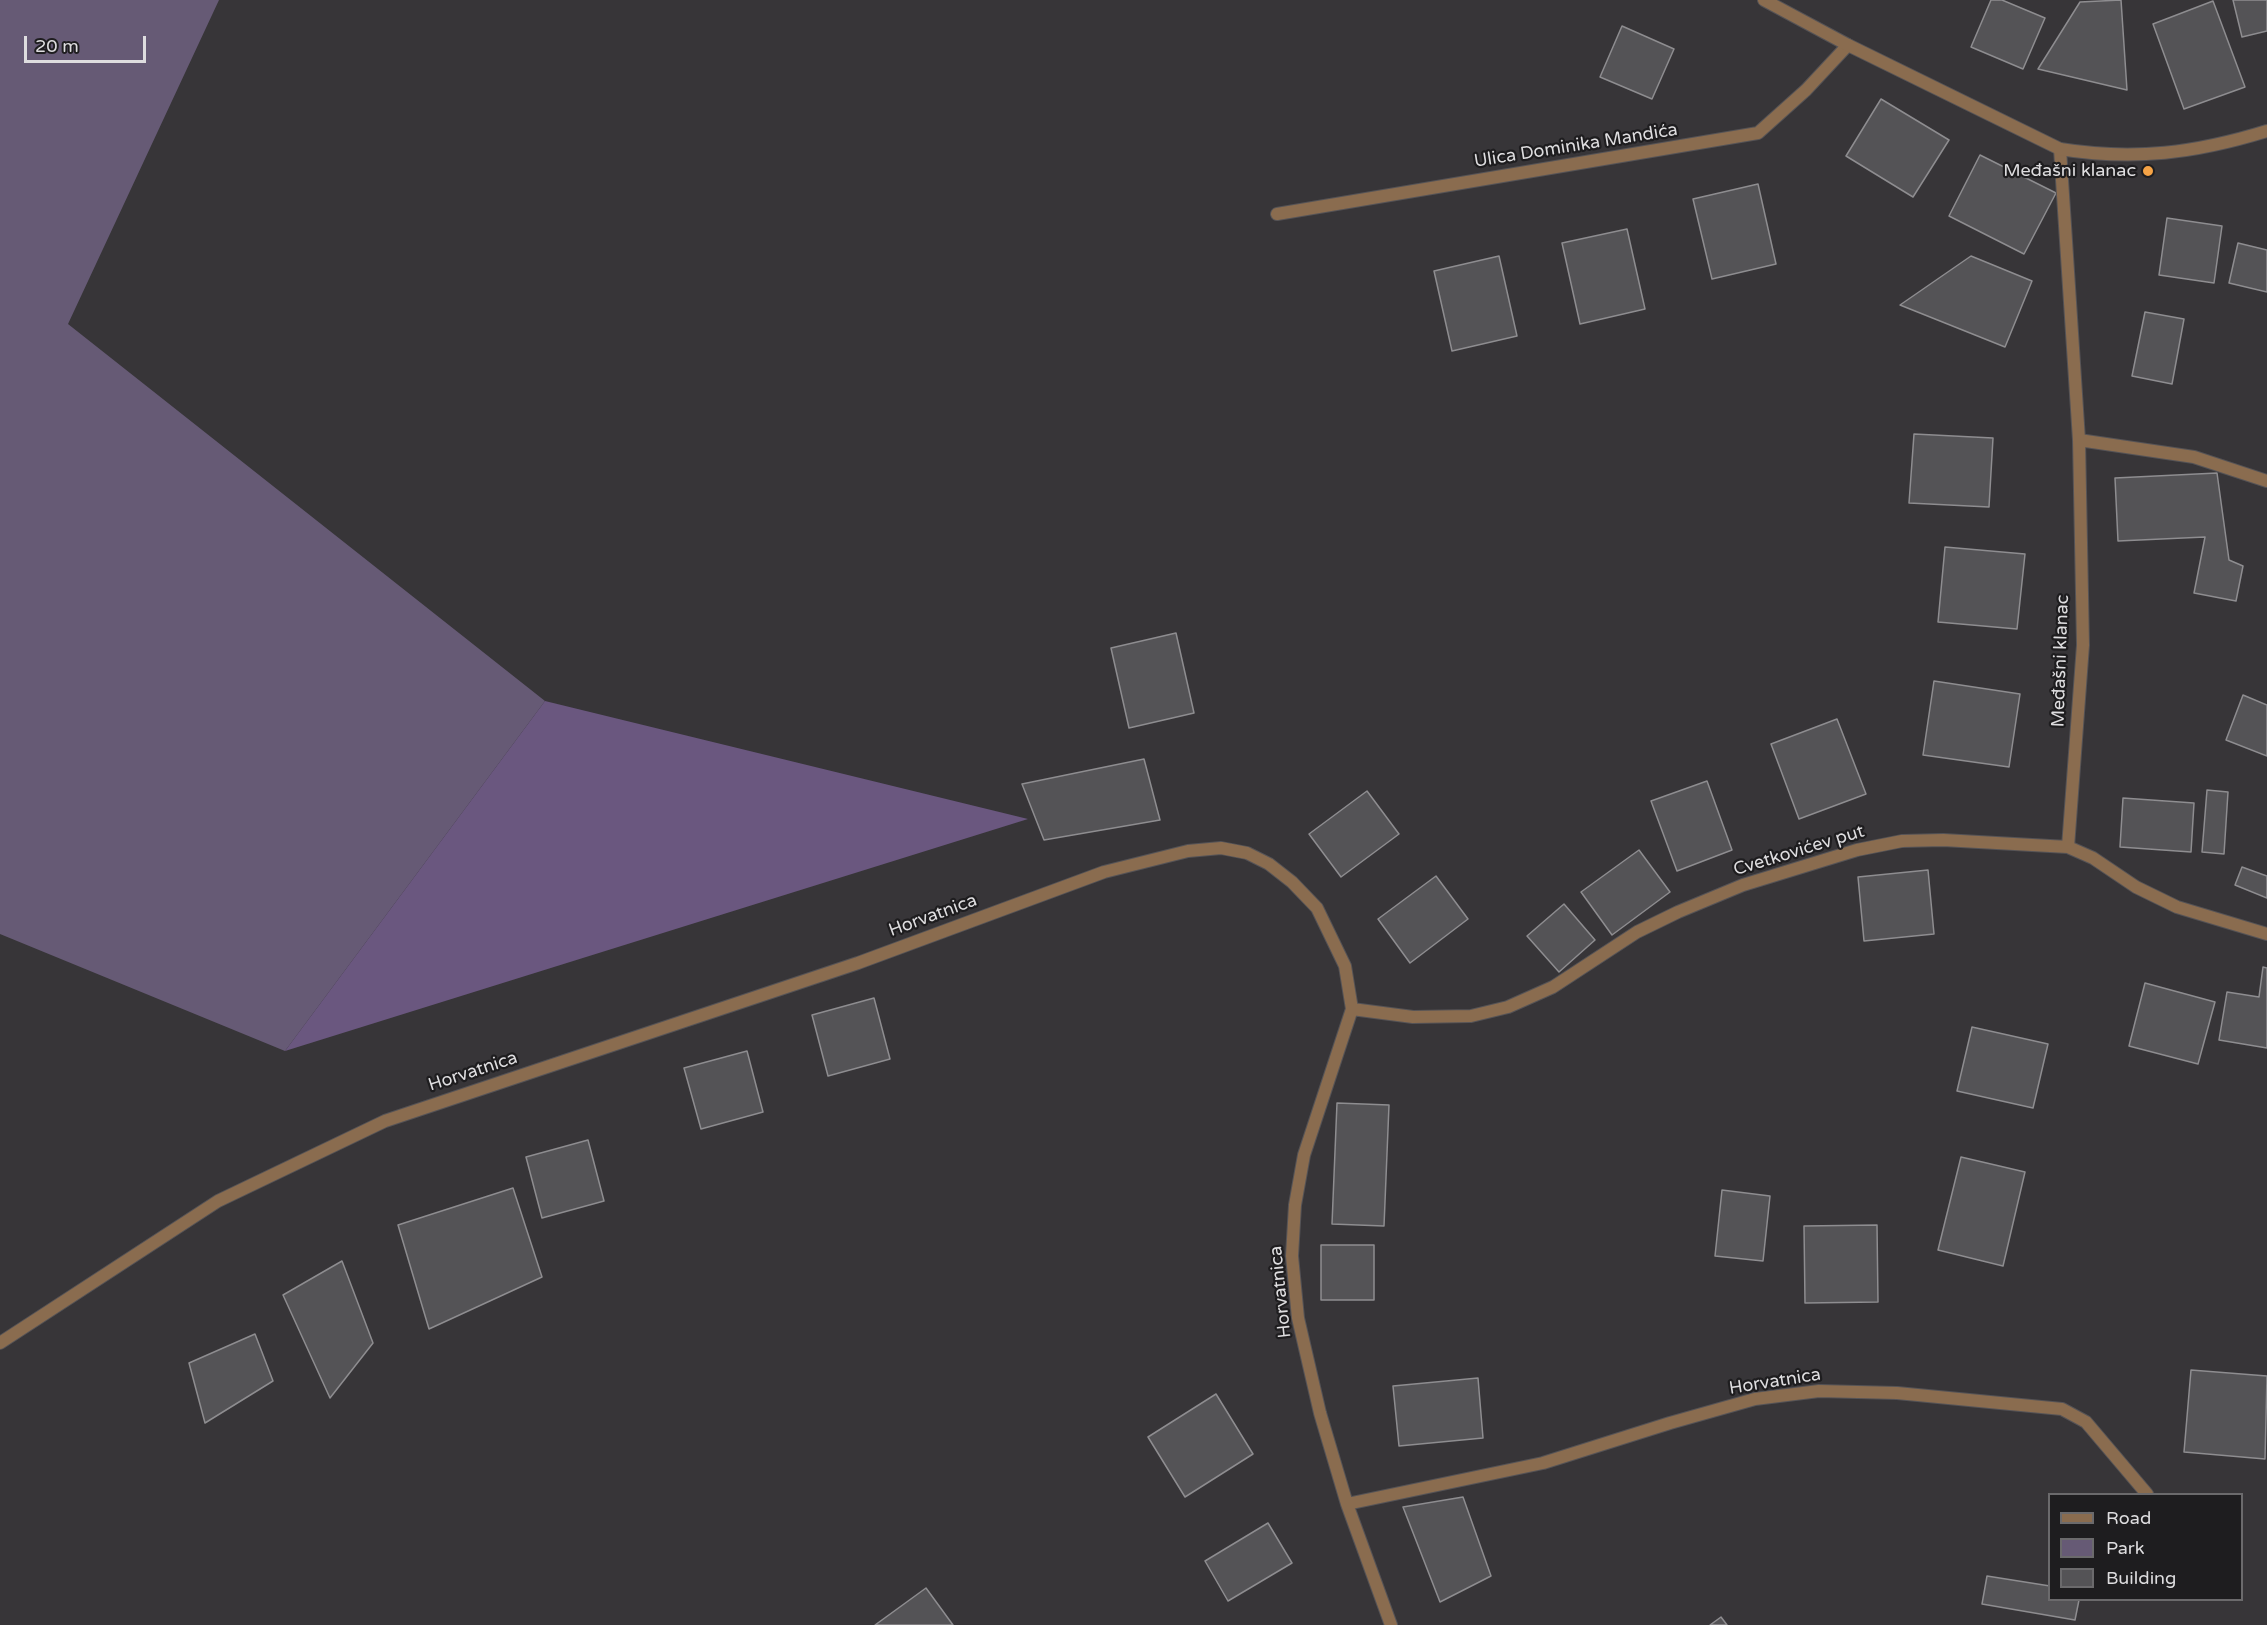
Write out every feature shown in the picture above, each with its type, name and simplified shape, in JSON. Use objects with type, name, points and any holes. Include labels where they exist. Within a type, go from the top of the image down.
[{"type":"street","points":[[1764,0],[1848,45],[2060,149],[2085,153],[2156,155],[2226,144],[2267,130]]},
{"type":"street","name":"Ulica Dominika Mandića","points":[[1276,214],[1758,133],[1806,90],[1848,45]]},
{"type":"street","name":"Međašni klanac","points":[[2060,149],[2079,440],[2083,645],[2068,847]]},
{"type":"street","points":[[2079,440],[2194,457],[2267,481]]},
{"type":"street","name":"Cvetkovićev put","points":[[1352,1009],[1413,1017],[1471,1016],[1508,1007],[1553,987],[1636,933],[1678,912],[1743,885],[1857,850],[1902,841],[1943,840],[2068,847],[2093,858],[2136,887],[2177,907],[2267,934]]},
{"type":"street","name":"Horvatnica","points":[[0,1343],[218,1201],[385,1121],[858,963],[1104,872],[1188,851],[1221,848],[1246,853],[1269,864],[1292,882],[1317,908],[1345,966],[1352,1009],[1304,1155],[1295,1205],[1292,1256],[1299,1318],[1315,1392],[1347,1504],[1391,1625]]},
{"type":"street","name":"Horvatnica","points":[[1347,1504],[1543,1463],[1755,1399],[1819,1391],[1897,1393],[2062,1409],[2086,1422],[2146,1493]]},
{"type":"green space","points":[[0,0],[219,0],[68,324],[545,701],[285,1051],[0,934]]},
{"type":"shaded area","points":[[545,701],[1028,819],[285,1051]]},
{"type":"building","points":[[1991,0],[2002,0],[2045,18],[2023,69],[1971,47]]},
{"type":"building","points":[[2121,0],[2127,90],[2038,69],[2080,2]]},
{"type":"building","points":[[2233,0],[2267,0],[2267,31],[2242,37]]},
{"type":"building","points":[[2213,1],[2245,87],[2184,109],[2153,24]]},
{"type":"building","points":[[1622,26],[1674,49],[1652,99],[1600,77]]},
{"type":"building","points":[[1881,99],[1949,140],[1913,197],[1846,156]]},
{"type":"building","points":[[1980,155],[2056,193],[2024,254],[1949,216]]},
{"type":"building","points":[[1758,184],[1776,264],[1712,279],[1693,199]]},
{"type":"building","points":[[2167,218],[2222,226],[2214,283],[2159,275]]},
{"type":"building","points":[[1627,229],[1645,309],[1580,324],[1562,243]]},
{"type":"building","points":[[2238,243],[2267,250],[2267,292],[2229,283]]},
{"type":"building","points":[[1499,256],[1517,336],[1452,351],[1434,271]]},
{"type":"building","points":[[1971,256],[2032,281],[2005,347],[1900,305]]},
{"type":"building","points":[[2145,312],[2184,319],[2172,384],[2132,376]]},
{"type":"building","points":[[1914,434],[1993,438],[1989,507],[1909,503]]},
{"type":"building","points":[[2217,473],[2229,560],[2243,566],[2236,601],[2194,593],[2205,537],[2118,541],[2115,478]]},
{"type":"building","points":[[1945,547],[2025,554],[2017,629],[1938,622]]},
{"type":"building","points":[[1176,633],[1194,713],[1129,728],[1111,648]]},
{"type":"building","points":[[1934,681],[2020,694],[2009,767],[1923,755]]},
{"type":"building","points":[[2243,695],[2267,705],[2267,756],[2226,740]]},
{"type":"building","points":[[1837,719],[1866,794],[1799,819],[1771,744]]},
{"type":"building","points":[[1144,759],[1160,820],[1044,840],[1022,784]]},
{"type":"building","points":[[1707,781],[1732,850],[1677,871],[1651,801]]},
{"type":"building","points":[[2207,790],[2228,792],[2224,854],[2202,852]]},
{"type":"building","points":[[1367,791],[1399,834],[1341,877],[1309,834]]},
{"type":"building","points":[[2123,798],[2194,803],[2191,852],[2120,847]]},
{"type":"building","points":[[1639,850],[1670,892],[1612,935],[1581,892]]},
{"type":"building","points":[[2242,867],[2267,876],[2267,898],[2235,885]]},
{"type":"building","points":[[1928,870],[1934,934],[1864,941],[1858,877]]},
{"type":"building","points":[[1436,876],[1468,919],[1410,963],[1378,919]]},
{"type":"building","points":[[1564,904],[1595,940],[1559,972],[1527,936]]},
{"type":"building","points":[[2263,967],[2267,968],[2267,1048],[2219,1040],[2227,992],[2259,997]]},
{"type":"building","points":[[2145,983],[2215,1002],[2198,1064],[2129,1046]]},
{"type":"building","points":[[874,998],[890,1059],[828,1076],[812,1015]]},
{"type":"building","points":[[1972,1027],[2048,1044],[2033,1108],[1957,1091]]},
{"type":"building","points":[[747,1051],[763,1112],[701,1129],[684,1068]]},
{"type":"building","points":[[1337,1103],[1389,1105],[1384,1226],[1332,1224]]},
{"type":"building","points":[[588,1140],[604,1201],[542,1218],[526,1157]]},
{"type":"building","points":[[1961,1157],[2025,1172],[2003,1266],[1938,1250]]},
{"type":"building","points":[[513,1188],[542,1277],[429,1329],[398,1225]]},
{"type":"building","points":[[1722,1190],[1770,1196],[1763,1261],[1715,1256]]},
{"type":"building","points":[[1877,1225],[1878,1302],[1805,1303],[1804,1226]]},
{"type":"building","points":[[1321,1245],[1374,1245],[1374,1300],[1321,1300]]},
{"type":"building","points":[[342,1261],[373,1343],[330,1398],[283,1295]]},
{"type":"building","points":[[255,1334],[273,1381],[205,1423],[189,1363]]},
{"type":"building","points":[[2191,1370],[2267,1376],[2265,1459],[2184,1452]]},
{"type":"building","points":[[1478,1378],[1483,1438],[1399,1446],[1393,1386]]},
{"type":"building","points":[[1216,1394],[1253,1454],[1185,1497],[1148,1437]]},
{"type":"building","points":[[1463,1497],[1491,1576],[1440,1602],[1403,1507]]},
{"type":"building","points":[[1268,1523],[1292,1563],[1228,1601],[1205,1561]]},
{"type":"building","points":[[1987,1576],[2048,1586],[2048,1601],[2079,1601],[2075,1620],[1982,1604]]},
{"type":"building","points":[[926,1588],[953,1625],[875,1625]]},
{"type":"building","points":[[1721,1617],[1727,1625],[1710,1625]]},
{"type":"place","name":"Međašni klanac","points":[[2148,171]]}]
